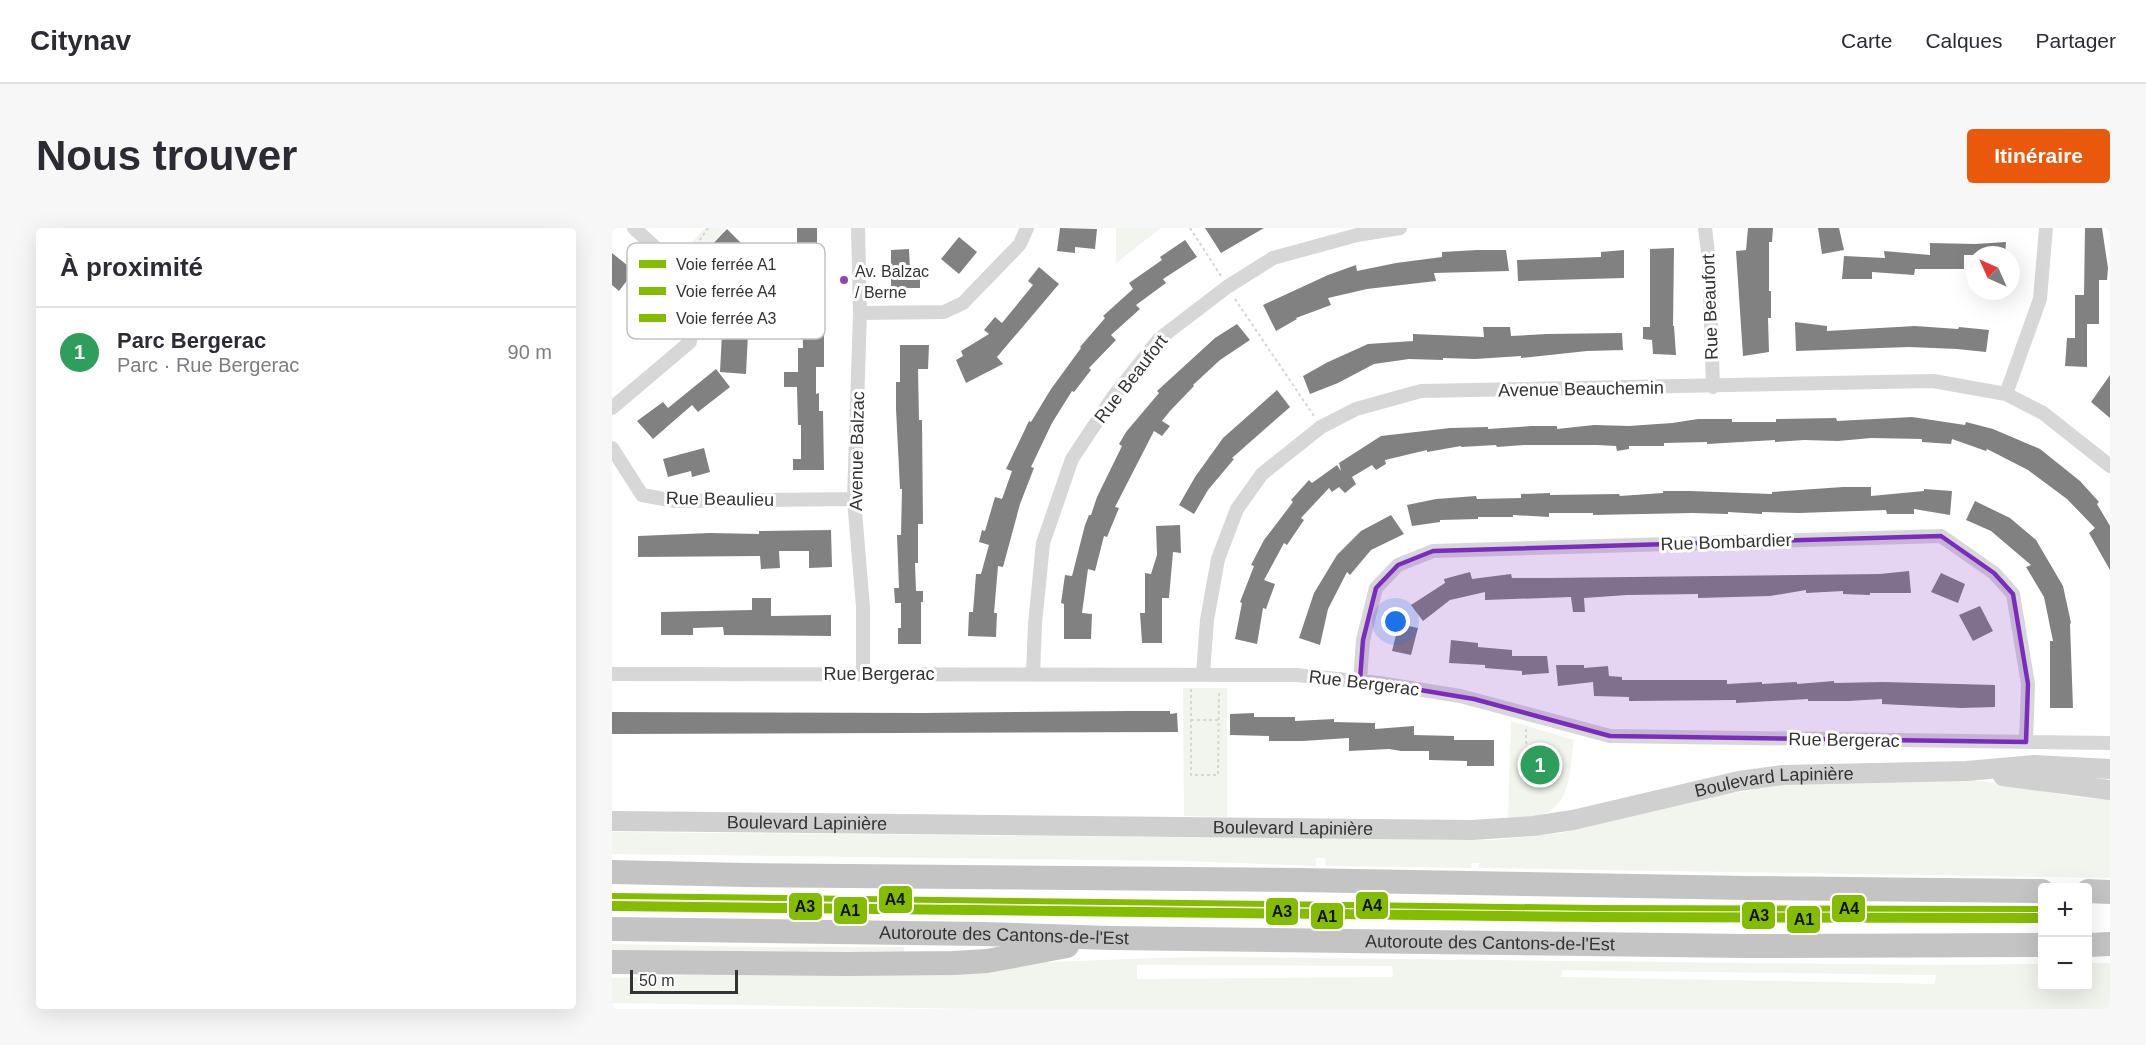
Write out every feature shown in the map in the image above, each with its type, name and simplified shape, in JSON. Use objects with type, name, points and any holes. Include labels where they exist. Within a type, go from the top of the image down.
[{"type":"highway","points":[[612,872],[2038,891]]},
{"type":"highway","points":[[2092,891],[2110,892]]},
{"type":"highway","name":"Autoroute des Cantons-de-l'Est","points":[[612,928],[1111,938],[1746,946],[2038,945]]},
{"type":"highway","points":[[612,962],[846,964],[973,962],[1111,938]]},
{"type":"highway","points":[[2092,945],[2110,944]]},
{"type":"main road","name":"Boulevard Lapinière","points":[[612,821],[1479,830],[1573,820],[1770,776],[1968,771],[2034,765],[2110,769]]},
{"type":"main road","name":"Boulevard Lapinière","points":[[1968,771],[2110,790]]},
{"type":"street","points":[[634,228],[649,243]]},
{"type":"street","name":"Avenue Balzac","points":[[858,228],[860,313],[854,498],[863,607],[863,674]]},
{"type":"street","points":[[860,313],[944,312],[963,303],[1020,244],[1027,228]]},
{"type":"street","name":"Rue Beaufort","points":[[1033,674],[1035,624],[1043,543],[1072,459],[1113,397],[1159,339],[1227,286],[1273,258],[1358,235],[1401,228]]},
{"type":"street","name":"Rue Beaufort","points":[[1705,228],[1710,261],[1713,387]]},
{"type":"street","points":[[2006,394],[2040,298],[2046,228]]},
{"type":"street","points":[[612,408],[690,342],[690,339]]},
{"type":"street","name":"Avenue Beauchemin","points":[[1203,673],[1207,620],[1218,559],[1238,509],[1262,474],[1321,427],[1356,409],[1421,391],[1933,381],[2006,394],[2043,413],[2110,466]]},
{"type":"street","name":"Rue Beaulieu","points":[[612,448],[642,495],[675,501],[854,498]]},
{"type":"street","name":"Rue Bombardier","points":[[1360,681],[1363,640],[1376,588],[1398,565],[1433,550],[1941,536],[1994,573],[2013,594],[2028,684],[2026,742]]},
{"type":"street","name":"Rue Bergerac","points":[[612,674],[1203,673],[1296,675],[1360,681],[1442,693],[1488,702],[1610,736],[2110,743]]},
{"type":"path","points":[[698,243],[708,228]]},
{"type":"path","points":[[1190,228],[1315,419]]},
{"type":"path","points":[[1191,687],[1191,775],[1218,775],[1219,687]]},
{"type":"path","points":[[1191,720],[1219,720]]},
{"type":"path","points":[[1526,726],[1526,742],[1530,752],[1551,763]]},
{"type":"highlighted area","points":[[1941,536],[1994,573],[2013,594],[2028,684],[2026,742],[1610,736],[1474,699],[1360,680],[1363,640],[1376,588],[1398,565],[1433,551]]},
{"type":"shaded area","points":[[705,228],[726,228],[712,243],[691,243]]},
{"type":"shaded area","points":[[1116,228],[1161,228],[1116,263]]},
{"type":"shaded area","points":[[1183,688],[1227,688],[1227,817],[1184,816]]},
{"type":"shaded area","points":[[1511,721],[1574,740],[1567,786],[1557,805],[1549,811],[1533,816],[1508,818]]},
{"type":"shaded area","points":[[1969,780],[2074,796],[2110,799],[2110,878],[1479,868],[1479,863],[1472,863],[1471,868],[1326,866],[1325,858],[1316,858],[1316,866],[1182,861],[612,854],[612,832],[1494,840],[1561,833],[1711,797],[1788,784]]},
{"type":"shaded area","points":[[612,944],[904,947],[904,955],[612,954]]},
{"type":"shaded area","points":[[1218,957],[1935,965],[2038,964],[2038,991],[2092,991],[2092,963],[2110,963],[2110,1009],[984,1009],[612,1003],[612,978]],"holes":[[[1137,965],[1392,966],[1393,977],[1137,979]],[[1562,970],[1936,975],[1935,984],[1561,977]]]},
{"type":"building","points":[[797,228],[817,228],[817,243],[797,243]]},
{"type":"building","points":[[1060,228],[1097,229],[1095,249],[1075,247],[1075,253],[1057,251]]},
{"type":"building","points":[[1205,228],[1264,228],[1221,253]]},
{"type":"building","points":[[1748,228],[1773,228],[1772,242],[1769,242],[1771,318],[1768,318],[1769,352],[1743,356],[1736,251],[1746,250]]},
{"type":"building","points":[[1818,228],[1839,228],[1844,250],[1822,254]]},
{"type":"building","points":[[2085,228],[2102,228],[2108,268],[2107,280],[2099,280],[2099,324],[2087,324],[2087,367],[2065,366],[2067,338],[2075,338],[2075,295],[2084,295]]},
{"type":"building","points":[[727,229],[741,243],[714,243]]},
{"type":"building","points":[[959,237],[977,252],[959,274],[941,259]]},
{"type":"building","points":[[1185,240],[1197,257],[1163,279],[1166,283],[1136,305],[1140,309],[1111,335],[1116,340],[1089,368],[1091,370],[1074,392],[1072,391],[1052,423],[1031,467],[1034,468],[1020,504],[1003,567],[998,566],[994,613],[997,613],[996,637],[968,636],[969,612],[973,612],[976,574],[981,574],[989,545],[979,542],[982,530],[985,531],[995,497],[1002,499],[1012,471],[1006,469],[1029,421],[1031,422],[1080,347],[1105,318],[1103,316],[1133,289],[1129,283],[1162,260],[1160,257]]},
{"type":"building","points":[[2006,242],[2006,246],[1966,246],[1964,269],[1915,269],[1914,275],[1872,272],[1872,279],[1842,279],[1844,256],[1885,258],[1884,251],[1930,255],[1930,243]]},
{"type":"building","points":[[1674,248],[1673,326],[1676,355],[1653,354],[1652,340],[1643,339],[1643,327],[1650,327],[1650,249]]},
{"type":"building","points":[[909,249],[910,269],[920,269],[920,288],[891,288],[891,250]]},
{"type":"building","points":[[1506,250],[1509,271],[1434,273],[1436,281],[1367,289],[1328,298],[1331,305],[1296,318],[1276,331],[1263,305],[1328,275],[1356,265],[1357,271],[1442,257],[1442,252]]},
{"type":"building","points":[[1624,250],[1624,278],[1518,281],[1517,260],[1601,257],[1601,252]]},
{"type":"building","points":[[612,253],[627,265],[627,281],[619,291],[612,285]]},
{"type":"building","points":[[1039,267],[1059,284],[997,357],[1003,364],[966,383],[956,360],[963,356],[961,351],[989,334],[984,330],[995,317],[1002,323],[1033,285],[1028,281]]},
{"type":"building","points":[[1795,322],[1827,326],[1827,331],[1915,326],[1989,330],[1986,352],[1909,347],[1796,351]]},
{"type":"building","points":[[1237,324],[1250,340],[1220,360],[1170,411],[1162,421],[1170,426],[1162,436],[1154,431],[1115,507],[1119,508],[1107,537],[1104,536],[1095,571],[1088,569],[1082,613],[1092,614],[1091,639],[1064,639],[1064,604],[1061,603],[1065,575],[1072,576],[1085,525],[1122,446],[1119,444],[1126,432],[1159,393],[1157,391],[1215,338]]},
{"type":"building","points":[[1483,327],[1510,327],[1511,336],[1622,333],[1623,350],[1587,351],[1521,358],[1521,356],[1475,359],[1443,358],[1443,360],[1409,359],[1374,364],[1338,383],[1310,394],[1303,376],[1368,344],[1413,341],[1413,334],[1484,337]]},
{"type":"building","points":[[722,339],[748,339],[746,374],[720,372]]},
{"type":"building","points":[[803,339],[824,339],[824,367],[816,367],[816,394],[819,393],[819,411],[823,411],[824,470],[793,470],[793,459],[801,459],[801,425],[798,425],[797,387],[784,387],[784,372],[798,372],[798,348],[803,348]]},
{"type":"building","points":[[900,345],[929,345],[928,369],[918,369],[919,420],[922,420],[923,524],[918,524],[918,563],[915,563],[916,591],[923,591],[921,644],[898,644],[898,628],[901,628],[901,603],[895,603],[894,588],[899,588],[897,535],[901,535],[902,489],[900,489],[896,409],[896,382],[900,382]]},
{"type":"building","points":[[716,369],[730,387],[698,412],[692,405],[653,439],[637,421],[663,402],[668,408]]},
{"type":"building","points":[[2110,375],[2110,418],[2091,402]]},
{"type":"building","points":[[1277,390],[1290,407],[1232,458],[1234,459],[1208,490],[1194,514],[1179,505],[1195,477],[1223,438]]},
{"type":"building","points":[[1912,417],[1965,425],[1966,422],[1993,429],[2040,449],[2080,481],[2099,502],[2097,504],[2110,526],[2110,570],[2089,533],[2095,528],[2067,499],[2028,470],[1987,449],[1986,451],[1952,439],[1951,444],[1922,442],[1922,439],[1871,438],[1838,441],[1664,443],[1664,446],[1629,446],[1629,449],[1617,451],[1616,446],[1597,445],[1461,446],[1427,452],[1427,450],[1385,460],[1386,464],[1376,470],[1372,465],[1352,477],[1356,484],[1345,493],[1339,487],[1332,492],[1329,488],[1301,518],[1304,520],[1287,545],[1284,543],[1264,580],[1275,584],[1266,609],[1263,608],[1257,644],[1235,639],[1242,603],[1240,602],[1254,566],[1251,565],[1264,540],[1293,502],[1291,500],[1309,480],[1312,483],[1337,465],[1341,471],[1339,463],[1381,436],[1450,428],[1557,426],[1557,429],[1594,425],[1629,426],[1672,423],[1698,419],[1776,422],[1776,419],[1836,418],[1837,421]]},
{"type":"building","points":[[704,448],[710,472],[692,477],[691,471],[668,477],[663,459]]},
{"type":"building","points":[[1871,487],[1871,496],[1924,491],[1924,489],[1952,491],[1950,515],[1914,509],[1914,514],[1887,514],[1886,510],[1762,512],[1762,514],[1728,512],[1728,514],[1593,515],[1593,513],[1549,513],[1549,517],[1513,515],[1513,517],[1478,517],[1478,519],[1440,520],[1440,522],[1412,526],[1407,505],[1436,499],[1476,496],[1477,499],[1521,498],[1521,494],[1619,494],[1620,496],[1663,493],[1663,491],[1690,491],[1772,494],[1772,492]]},
{"type":"building","points":[[1975,501],[2010,518],[2036,540],[2063,586],[2071,623],[2073,708],[2050,708],[2050,641],[2053,641],[2044,597],[2026,567],[2031,565],[1991,531],[1966,520]]},
{"type":"building","points":[[1391,515],[1404,534],[1371,550],[1350,575],[1347,572],[1328,609],[1320,645],[1299,638],[1314,593],[1337,555],[1361,531]]},
{"type":"building","points":[[1180,525],[1181,553],[1173,552],[1169,598],[1162,598],[1162,643],[1142,643],[1140,613],[1145,613],[1145,573],[1151,574],[1157,555],[1156,526]]},
{"type":"building","points":[[831,530],[832,567],[809,568],[809,551],[779,551],[780,568],[761,569],[760,556],[638,557],[638,536]]},
{"type":"building","points":[[1909,571],[1911,593],[1870,593],[1870,595],[1843,594],[1843,591],[1806,593],[1806,590],[1770,596],[1698,598],[1698,594],[1627,595],[1584,598],[1585,612],[1573,612],[1571,597],[1485,600],[1485,592],[1450,600],[1423,621],[1411,605],[1445,583],[1444,579],[1470,572],[1472,579],[1511,574],[1512,578],[1547,578],[1880,574]]},
{"type":"building","points":[[1941,573],[1965,584],[1958,603],[1931,592]]},
{"type":"building","points":[[752,598],[771,598],[771,616],[831,615],[831,636],[724,635],[723,627],[693,628],[693,635],[661,635],[661,612],[752,610]]},
{"type":"building","points":[[1980,606],[1993,631],[1973,641],[1959,615]]},
{"type":"building","points":[[1399,624],[1418,628],[1411,655],[1392,651]]},
{"type":"building","points":[[1451,640],[1478,643],[1478,647],[1512,650],[1512,656],[1547,656],[1549,673],[1522,675],[1522,671],[1485,668],[1485,665],[1449,663]]},
{"type":"building","points":[[1556,665],[1584,665],[1584,668],[1608,666],[1609,676],[1622,677],[1622,680],[1727,680],[1727,684],[1797,682],[1797,684],[1834,681],[1834,683],[1995,685],[1995,707],[1961,708],[1882,704],[1882,699],[1808,701],[1808,699],[1736,703],[1736,700],[1629,701],[1629,697],[1594,696],[1593,682],[1558,686]]},
{"type":"building","points":[[1170,711],[1170,714],[1177,713],[1178,732],[612,734],[612,712]]},
{"type":"building","points":[[1254,713],[1254,717],[1295,717],[1295,721],[1334,719],[1334,722],[1375,723],[1375,729],[1414,726],[1414,735],[1454,736],[1454,740],[1494,740],[1494,766],[1467,766],[1467,761],[1429,760],[1429,751],[1389,749],[1349,751],[1349,738],[1269,741],[1269,736],[1230,735],[1230,714]]},
{"type":"rail line","name":"A4","points":[[612,896],[1596,908],[2038,909]]},
{"type":"rail line","name":"A3","points":[[612,904],[1596,915],[2038,916]]},
{"type":"rail line","name":"A1","points":[[612,908],[1595,919],[2038,920]]},
{"type":"place","name":"Av. Balzac / Berne","points":[[844,280]]},
{"type":"place","name":"Parc Bergerac","points":[[1540,765]]}]
